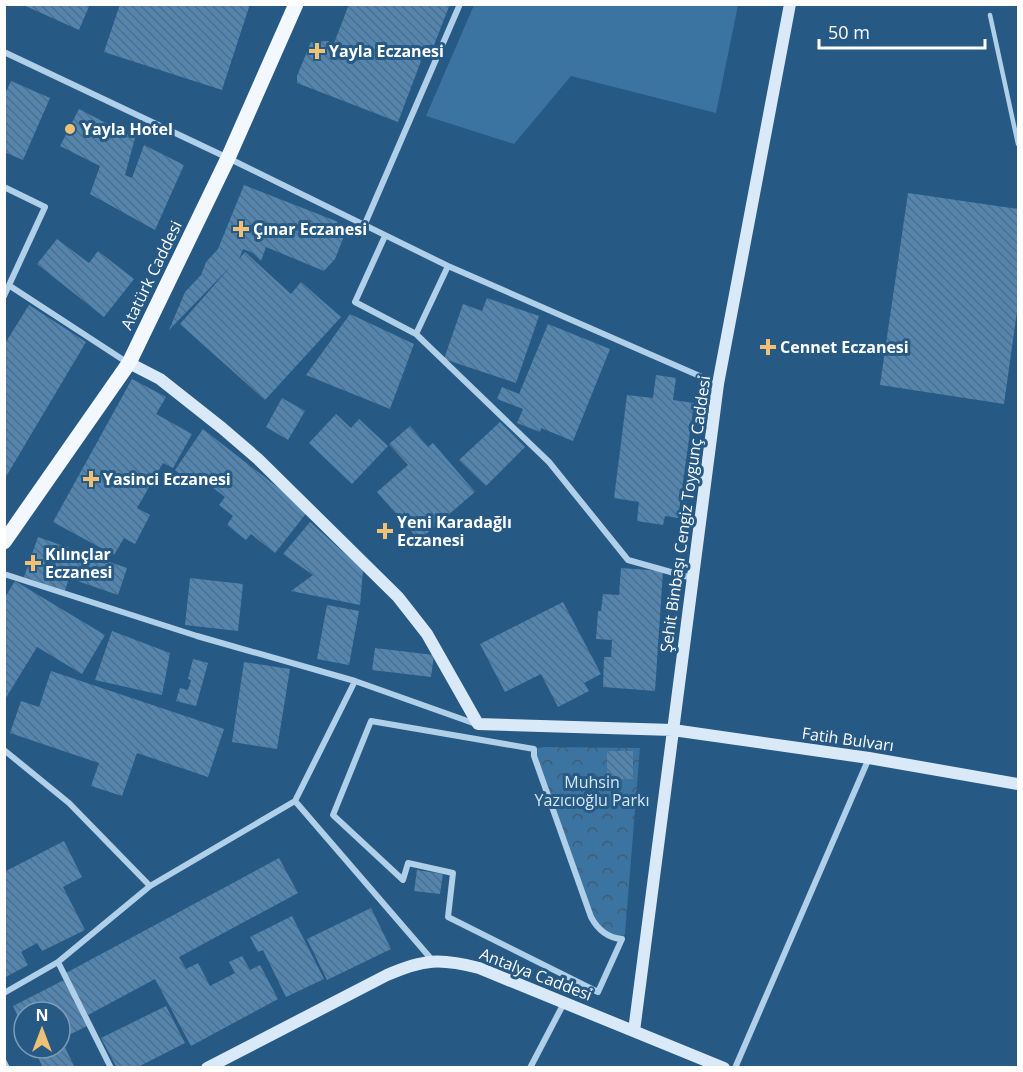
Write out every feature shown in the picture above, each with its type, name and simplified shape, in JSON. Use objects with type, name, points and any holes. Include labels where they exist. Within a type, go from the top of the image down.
[{"type":"main road","name":"Atatürk Caddesi","points":[[4,542],[129,363],[228,158],[296,4]]},
{"type":"main road","name":"Şehit Binbaşı Cengiz Toygunç Caddesi","points":[[634,1031],[718,384],[790,4]]},
{"type":"main road","points":[[129,363],[160,380],[258,459],[398,597],[427,634],[478,724]]},
{"type":"main road","name":"Fatih Bulvarı","points":[[478,724],[673,730],[869,758],[1018,784]]},
{"type":"main road","name":"Antalya Caddesi","points":[[207,1068],[387,975],[411,964],[433,961],[456,962],[479,968],[724,1068]]},
{"type":"street","points":[[364,226],[460,4]]},
{"type":"street","points":[[4,52],[448,266],[718,384]]},
{"type":"street","points":[[4,187],[45,207],[4,296]]},
{"type":"street","points":[[384,236],[355,302],[416,334],[549,462],[628,560],[692,578]]},
{"type":"street","points":[[416,334],[448,266]]},
{"type":"street","points":[[10,286],[129,363]]},
{"type":"street","points":[[4,574],[197,636],[355,681],[478,724]]},
{"type":"street","points":[[4,993],[58,962],[150,886],[295,801],[355,681]]},
{"type":"street","points":[[371,721],[534,749],[534,756],[591,917],[596,926],[608,936],[622,939],[598,992],[448,917],[453,873],[408,863],[403,880],[333,815],[371,721]]},
{"type":"street","points":[[4,750],[69,803],[150,886]]},
{"type":"street","points":[[735,1068],[869,758]]},
{"type":"street","points":[[295,801],[433,961]]},
{"type":"street","points":[[58,962],[111,1068]]},
{"type":"street","points":[[530,1068],[564,1003]]},
{"type":"street","points":[[4,1062],[8,1068]]},
{"type":"lane","points":[[990,15],[1018,144]]},
{"type":"green space","points":[[474,5],[738,5],[716,113],[571,76],[514,144],[426,116]]},
{"type":"green space","name":"Muhsin Yazıcıoğlu Parkı","points":[[544,747],[640,748],[625,934],[622,939],[596,926],[534,749]]},
{"type":"building","points":[[21,4],[90,4],[79,30]]},
{"type":"building","points":[[120,4],[250,4],[222,90],[104,52]]},
{"type":"building","points":[[349,4],[450,4],[434,45],[427,45],[398,122],[297,83],[297,76],[311,42],[329,41],[330,54]]},
{"type":"building","points":[[11,81],[50,98],[23,160],[4,152],[4,96]]},
{"type":"building","points":[[79,109],[135,138],[125,175],[132,178],[144,145],[184,165],[155,230],[90,194],[100,166],[60,146]]},
{"type":"building","points":[[244,185],[336,221],[346,231],[335,259],[324,271],[266,247],[261,261],[253,253],[243,249],[239,259],[245,252],[291,294],[301,282],[341,317],[265,400],[180,324],[231,266],[169,330],[185,292],[201,275],[206,262],[218,249]]},
{"type":"building","points":[[908,193],[1018,209],[1018,304],[1004,404],[880,385]]},
{"type":"building","points":[[57,239],[89,263],[98,251],[134,279],[104,317],[37,264]]},
{"type":"building","points":[[487,298],[539,316],[516,383],[444,359],[463,304],[482,311]]},
{"type":"building","points":[[29,305],[86,342],[4,480],[4,345]]},
{"type":"building","points":[[350,314],[414,344],[390,409],[306,375]]},
{"type":"building","points":[[548,324],[610,349],[573,441],[541,428],[540,432],[517,423],[523,409],[497,399],[502,387],[519,394]]},
{"type":"building","points":[[656,375],[676,378],[673,400],[694,403],[678,518],[665,516],[663,525],[637,521],[639,502],[614,498],[627,395],[653,398]]},
{"type":"building","points":[[132,379],[166,397],[156,414],[192,434],[173,468],[163,463],[137,508],[150,515],[135,544],[124,538],[114,555],[53,522]]},
{"type":"building","points":[[282,398],[305,411],[288,440],[266,427]]},
{"type":"building","points":[[336,414],[351,428],[359,419],[388,446],[352,484],[309,443]]},
{"type":"building","points":[[500,422],[525,447],[486,486],[459,460]]},
{"type":"building","points":[[410,426],[428,447],[433,443],[475,492],[419,540],[377,492],[408,465],[389,444]]},
{"type":"building","points":[[203,429],[308,511],[275,553],[251,534],[246,540],[227,525],[233,516],[219,505],[225,497],[203,480],[197,488],[175,470]]},
{"type":"building","points":[[310,522],[363,570],[360,605],[291,591],[313,575],[283,554]]},
{"type":"building","points":[[38,537],[127,568],[118,595],[69,578],[65,591],[24,577]]},
{"type":"building","points":[[621,568],[663,571],[655,691],[603,687],[604,657],[611,657],[612,640],[596,639],[598,611],[601,611],[603,594],[619,595]]},
{"type":"building","points":[[190,578],[243,584],[238,631],[185,625]]},
{"type":"building","points":[[15,581],[105,635],[82,674],[37,647],[4,701],[4,599]]},
{"type":"building","points":[[563,602],[601,674],[584,683],[589,691],[558,707],[541,674],[505,692],[480,644]]},
{"type":"building","points":[[327,605],[359,611],[349,665],[317,659]]},
{"type":"building","points":[[112,631],[170,653],[162,695],[95,680]]},
{"type":"building","points":[[375,648],[434,655],[431,677],[372,670]]},
{"type":"building","points":[[193,659],[208,663],[196,706],[176,701],[180,688],[188,690]]},
{"type":"building","points":[[244,662],[290,669],[277,749],[232,742]]},
{"type":"building","points":[[51,671],[224,729],[208,777],[137,753],[122,796],[91,786],[99,763],[10,733],[21,701],[39,707]]},
{"type":"building","points":[[607,751],[633,751],[633,779],[607,779]]},
{"type":"building","points":[[64,841],[82,877],[63,887],[85,930],[42,951],[37,943],[21,952],[28,965],[4,978],[4,872]]},
{"type":"building","points":[[279,858],[298,893],[179,957],[186,969],[198,963],[210,986],[235,973],[229,962],[242,956],[250,970],[260,965],[278,999],[191,1046],[155,979],[88,1015],[66,973]]},
{"type":"building","points":[[417,870],[443,874],[440,894],[414,891]]},
{"type":"building","points":[[371,908],[391,949],[327,980],[307,939]]},
{"type":"building","points":[[292,916],[324,979],[286,997],[263,950],[258,952],[250,937]]},
{"type":"building","points":[[64,980],[87,1026],[72,1034],[72,1000],[25,1000]]},
{"type":"building","points":[[166,1006],[185,1043],[136,1068],[117,1068],[101,1038]]},
{"type":"building","points":[[39,1060],[71,1060],[75,1068],[43,1068]]},
{"type":"place","name":"Yayla Eczanesi","points":[[317,51]]},
{"type":"place","name":"Yayla Hotel","points":[[70,129]]},
{"type":"place","name":"Çınar Eczanesi","points":[[241,229]]},
{"type":"place","name":"Cennet Eczanesi","points":[[768,347]]},
{"type":"place","name":"Yasinci Eczanesi","points":[[91,479]]},
{"type":"place","name":"Yeni Karadağlı Eczanesi","points":[[385,531]]},
{"type":"place","name":"Kılınçlar Eczanesi","points":[[33,563]]}]
